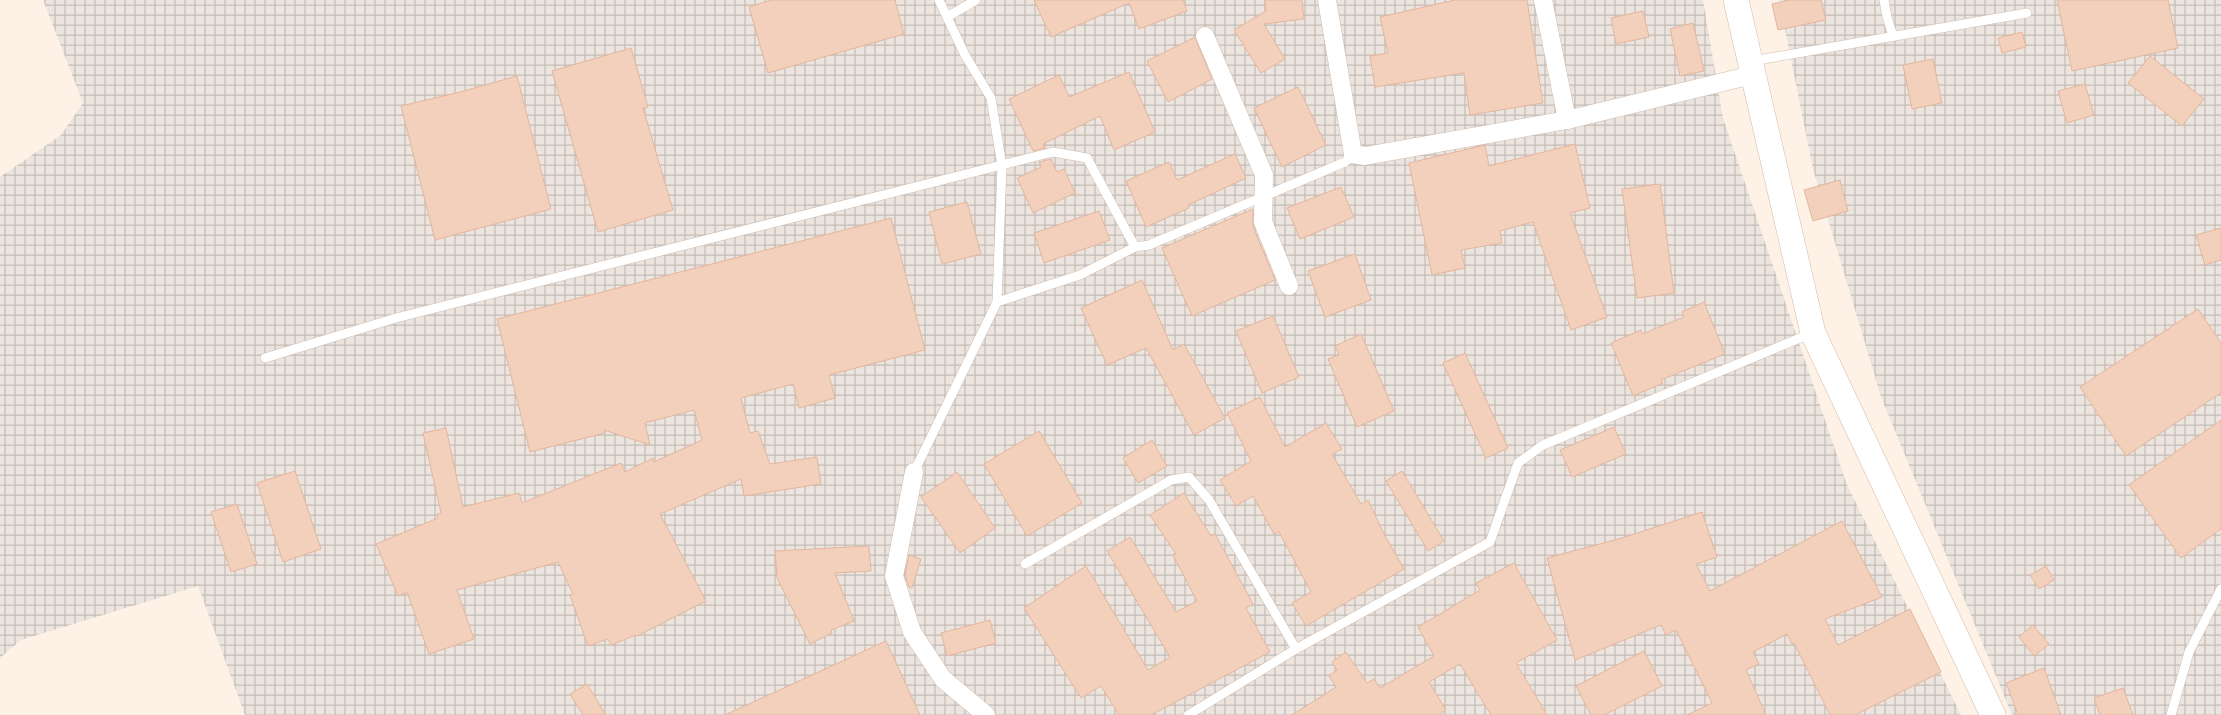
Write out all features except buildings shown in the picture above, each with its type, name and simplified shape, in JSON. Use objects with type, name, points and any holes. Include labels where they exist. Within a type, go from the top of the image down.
[{"type":"street","points":[[1327,0],[1353,154],[1365,156],[1567,120],[1751,68]]},
{"type":"street","points":[[1543,0],[1567,120]]},
{"type":"street","points":[[1736,0],[1813,332],[1993,715]]},
{"type":"street","points":[[1205,36],[1264,175],[1263,222],[1289,286]]},
{"type":"street","points":[[914,472],[894,576],[912,632],[917,640],[943,679],[986,715]]},
{"type":"lane","points":[[914,472],[997,302],[1002,166],[991,98],[965,55],[938,0]]},
{"type":"lane","points":[[947,18],[976,0]]},
{"type":"lane","points":[[1884,0],[1886,18],[1893,36]]},
{"type":"lane","points":[[1751,68],[1893,36],[2027,14]]},
{"type":"lane","points":[[265,358],[396,318],[1053,152],[1087,158],[1135,247]]},
{"type":"lane","points":[[997,302],[1080,275],[1135,247],[1149,244],[1345,162],[1353,154]]},
{"type":"lane","points":[[1188,715],[1296,649],[1490,542],[1518,463],[1543,445],[1813,332]]},
{"type":"lane","points":[[1025,564],[1171,480],[1189,477],[1209,500],[1296,649]]},
{"type":"lane","points":[[2171,715],[2189,652],[2221,589]]},
{"type":"shaded area","points":[[43,0],[1703,0],[1723,118],[1847,485],[1961,715],[245,715],[198,586],[21,640],[0,658],[0,177],[61,135],[83,103]]},
{"type":"shaded area","points":[[1779,0],[2221,0],[2221,715],[2012,715],[1881,397],[1813,169]]}]
